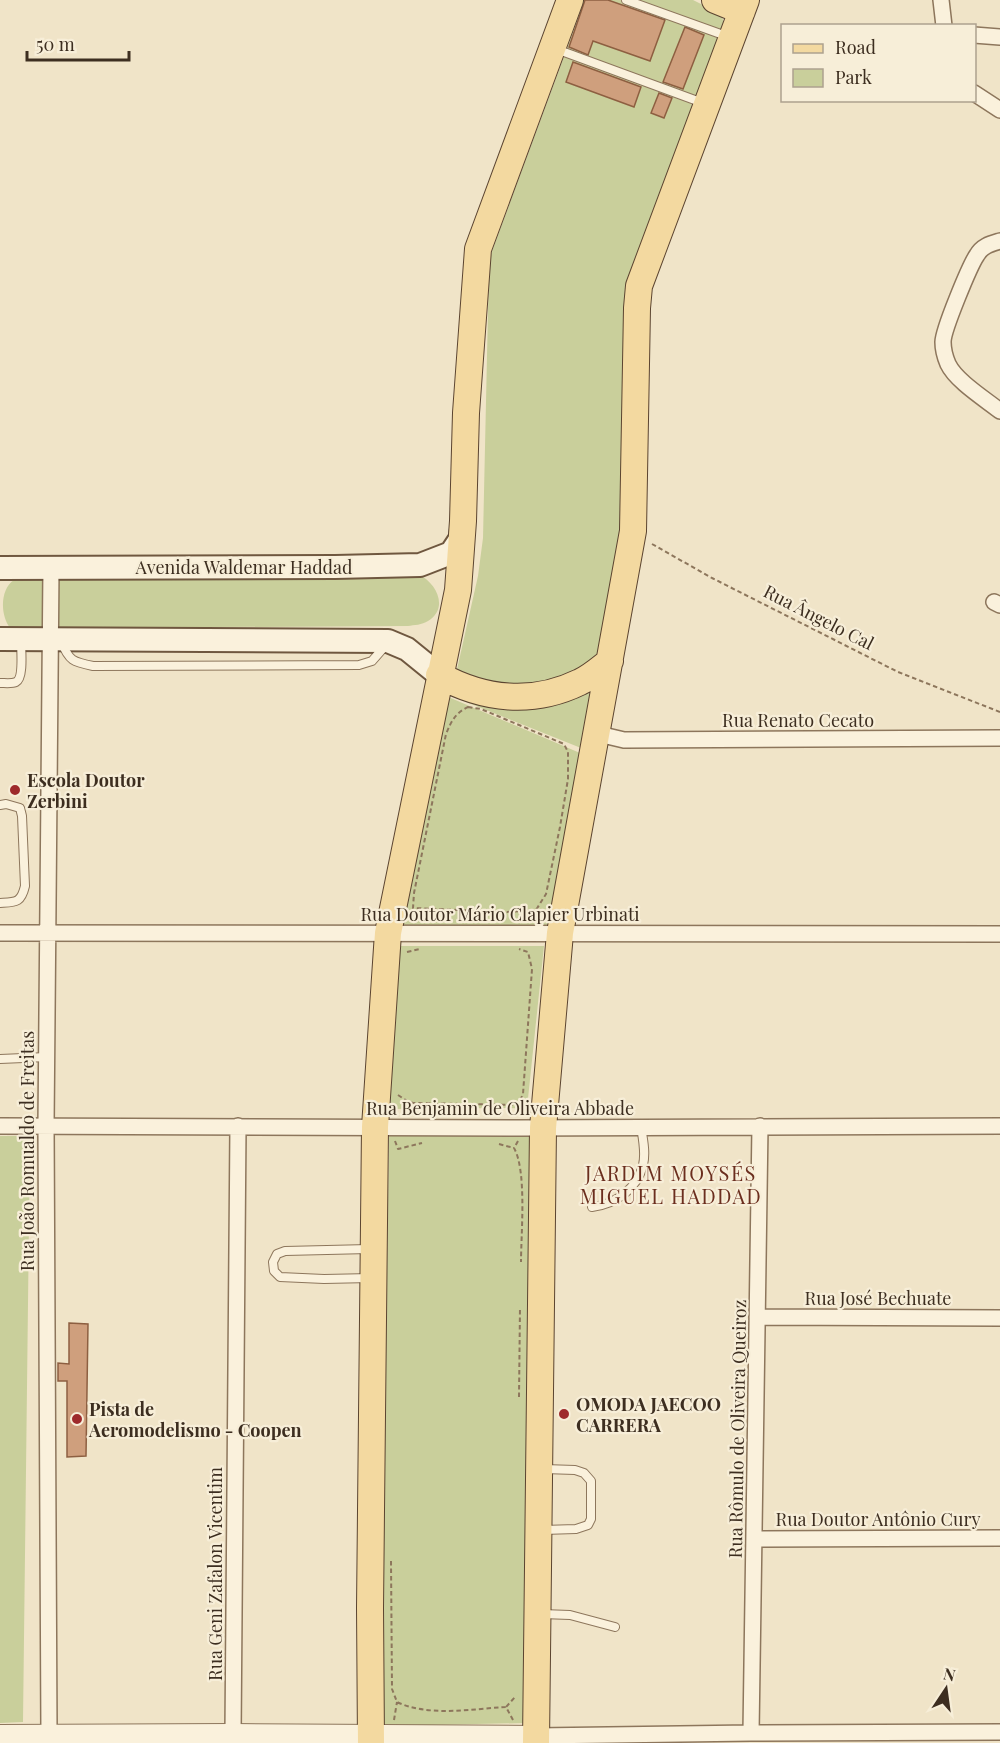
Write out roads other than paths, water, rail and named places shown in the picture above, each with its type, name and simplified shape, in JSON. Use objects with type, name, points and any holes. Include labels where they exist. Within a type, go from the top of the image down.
[{"type":"main road","points":[[371,1739],[370,1608],[375,1127],[388,933],[458,590],[463,521],[466,413],[478,249],[570,0]]},
{"type":"main road","points":[[537,1740],[543,1128],[560,933],[633,531],[639,286],[744,5],[715,0]]},
{"type":"main road","name":"Avenida Waldemar Haddad","points":[[1,569],[420,565],[438,560],[451,553],[461,538],[463,521]]},
{"type":"main road","points":[[7,637],[55,640],[388,641],[407,649],[439,675],[463,686],[513,698],[557,690],[581,682],[610,661]]},
{"type":"street","points":[[941,0],[944,24]]},
{"type":"street","points":[[976,34],[1000,37]]},
{"type":"street","points":[[976,94],[1000,110]]},
{"type":"street","points":[[1000,241],[987,245],[977,255],[946,327],[943,340],[944,354],[949,367],[1000,411]]},
{"type":"street","name":"Rua João Romualdo de Freitas","points":[[49,1734],[46,1126],[55,640],[51,568]]},
{"type":"street","name":"Rua Renato Cecato","points":[[598,729],[607,736],[624,740],[1000,738]]},
{"type":"street","name":"Rua Doutor Mário Clapier Urbinati","points":[[0,933],[1000,934]]},
{"type":"street","name":"Rua Benjamin de Oliveira Abbade","points":[[0,1126],[543,1128],[1000,1126]]},
{"type":"street","name":"Rua Geni Zafalon Vicentim","points":[[233,1734],[238,1126]]},
{"type":"street","name":"Rua Rômulo de Oliveira Queiroz","points":[[751,1733],[760,1126]]},
{"type":"street","name":"Rua José Bechuate","points":[[757,1317],[1000,1318]]},
{"type":"street","name":"Rua Doutor Antônio Cury","points":[[755,1539],[1000,1538]]},
{"type":"street","points":[[0,1735],[233,1734],[371,1739],[537,1740],[751,1733],[1000,1732]]},
{"type":"lane","points":[[626,0],[732,38]]},
{"type":"lane","points":[[553,47],[673,88],[707,105]]},
{"type":"lane","points":[[0,683],[14,683],[21,675],[7,637]]},
{"type":"lane","points":[[0,805],[6,804],[20,808],[25,886],[20,899],[0,903]]},
{"type":"lane","points":[[0,1059],[47,1057]]},
{"type":"lane","points":[[592,1207],[616,1201],[638,1177],[643,1164],[644,1151],[641,1127]]},
{"type":"lane","points":[[373,1278],[280,1277],[274,1271],[273,1262],[277,1254],[285,1251],[374,1249]]},
{"type":"lane","points":[[538,1530],[576,1529],[588,1525],[591,1519],[591,1481],[584,1473],[575,1470],[539,1469]]},
{"type":"lane","points":[[538,1614],[570,1615],[615,1627]]},
{"type":"place","name":"Escola Doutor Zerbini","points":[[15,790]]},
{"type":"place","name":"OMODA JAECOO CARRERA","points":[[564,1414]]},
{"type":"place","name":"Pista de Aeromodelismo - Coopen","points":[[77,1419]]},
{"type":"district","name":"JARDIM MOYSÉS MIGUEL HADDAD","points":[[671,1184]]}]
